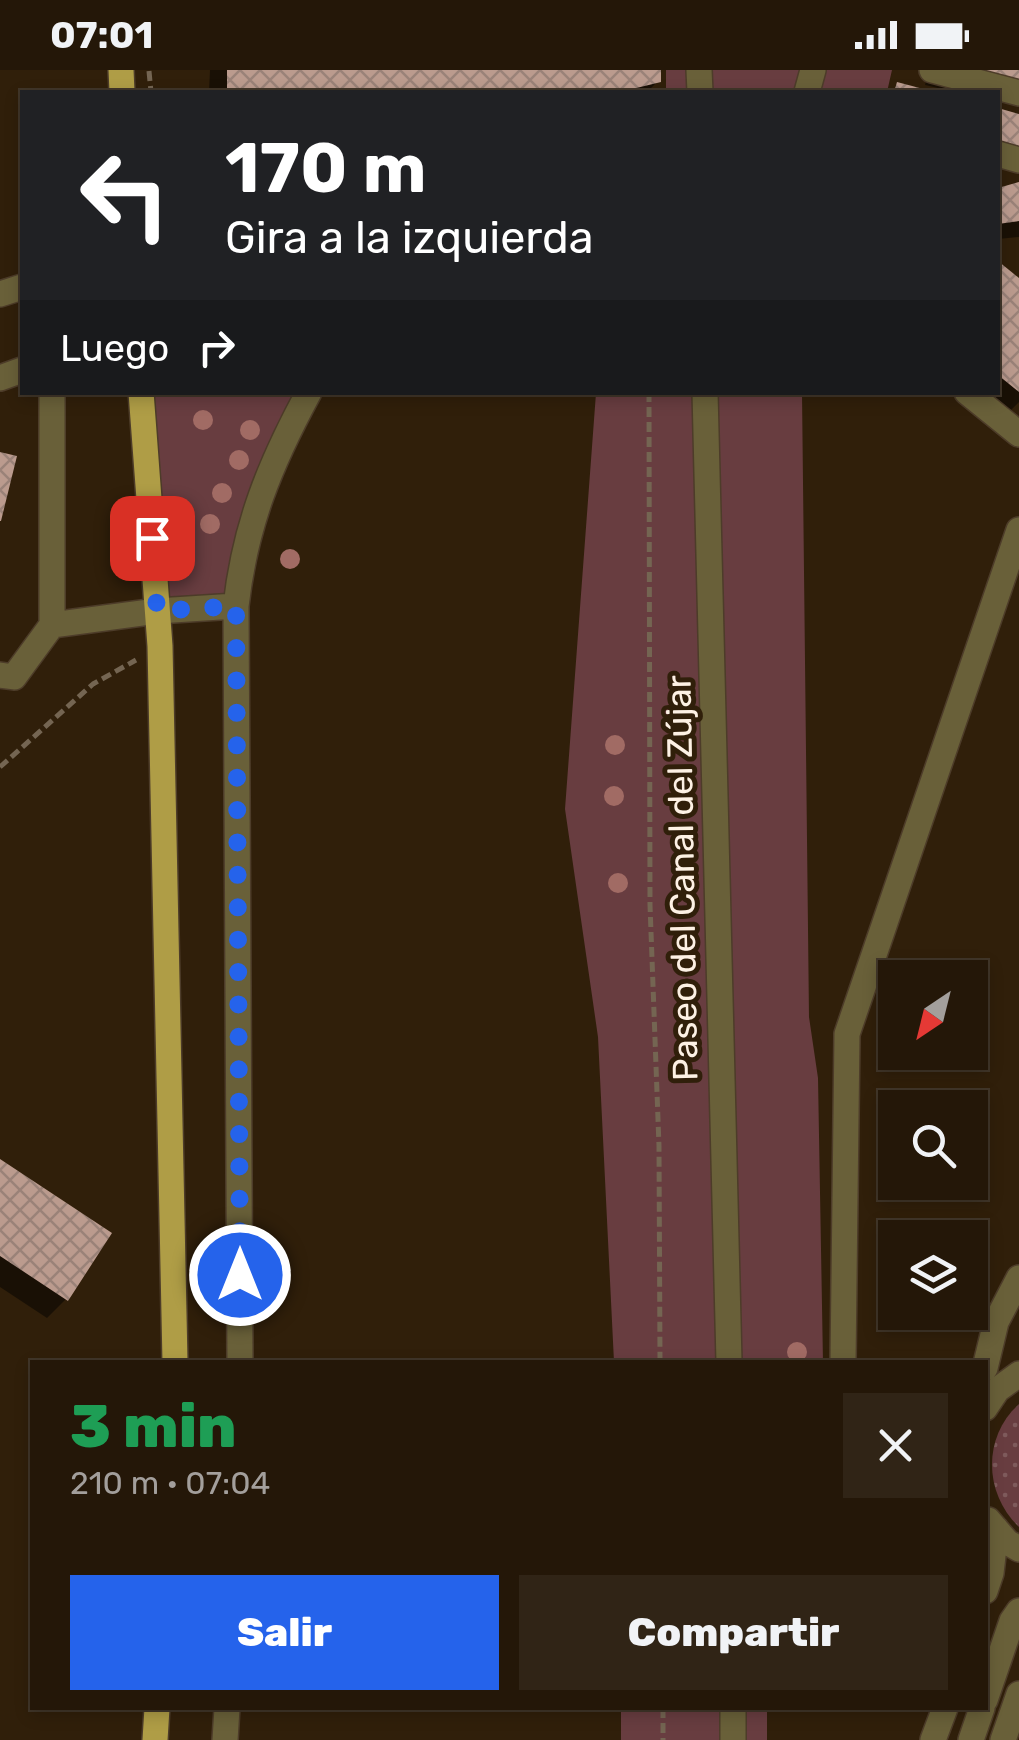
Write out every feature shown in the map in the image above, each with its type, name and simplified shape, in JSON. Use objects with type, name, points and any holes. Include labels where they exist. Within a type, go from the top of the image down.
[{"type":"main road","points":[[141,395],[160,646],[174,1360]]},
{"type":"main road","points":[[154,1740],[157,1710]]},
{"type":"street","points":[[932,70],[1019,93]]},
{"type":"street","points":[[0,675],[14,677],[52,626],[52,395]]},
{"type":"street","points":[[240,1360],[236,606],[241,561],[258,502],[282,442],[308,395]]},
{"type":"street","name":"Paseo del Canal del Zújar","points":[[706,395],[728,1360]]},
{"type":"street","points":[[971,395],[1019,434]]},
{"type":"street","points":[[844,1360],[847,1034],[1019,530]]},
{"type":"street","points":[[52,626],[157,611],[236,606]]},
{"type":"street","points":[[987,1360],[996,1322],[1019,1278]]},
{"type":"street","points":[[988,1404],[997,1390],[1019,1374]]},
{"type":"street","points":[[990,1523],[1019,1549]]},
{"type":"street","points":[[988,1582],[990,1523]]},
{"type":"street","points":[[988,1691],[1019,1611]]},
{"type":"street","points":[[1002,1740],[1019,1694]]},
{"type":"street","points":[[224,1740],[227,1710]]},
{"type":"street","points":[[732,1710],[733,1740]]},
{"type":"street","points":[[933,1740],[944,1710]]},
{"type":"street","points":[[971,1740],[981,1710]]},
{"type":"path","points":[[648,395],[650,905],[660,1360]]},
{"type":"path","points":[[0,767],[93,684],[160,646]]},
{"type":"path","points":[[663,1710],[663,1740]]},
{"type":"shaded area","points":[[666,70],[892,70],[887,90],[662,90],[666,88]]},
{"type":"shaded area","points":[[141,395],[308,395],[236,606],[157,611]]},
{"type":"shaded area","points":[[596,395],[802,395],[809,1017],[818,1078],[823,1360],[614,1360],[598,1037],[565,809]]},
{"type":"shaded area","points":[[1019,1404],[1019,1527],[999,1498],[992,1466],[998,1432]]},
{"type":"shaded area","points":[[621,1710],[767,1710],[767,1740],[621,1740]]},
{"type":"building","points":[[227,70],[661,70],[661,82],[628,90],[227,90]]},
{"type":"building","points":[[964,70],[1019,70],[1019,86]]},
{"type":"building","points":[[897,82],[927,90],[895,90]]},
{"type":"building","points":[[1000,109],[1019,114],[1019,152],[1000,147]]},
{"type":"building","points":[[1019,182],[1019,221],[1000,224],[1000,187]]},
{"type":"building","points":[[1000,263],[1019,278],[1019,392],[1000,377]]},
{"type":"building","points":[[0,452],[17,456],[1,521],[0,521]]},
{"type":"building","points":[[0,1159],[112,1233],[68,1301],[0,1256]]},
{"type":"route","points":[[152,538],[157,611],[236,606],[240,1275]]}]
